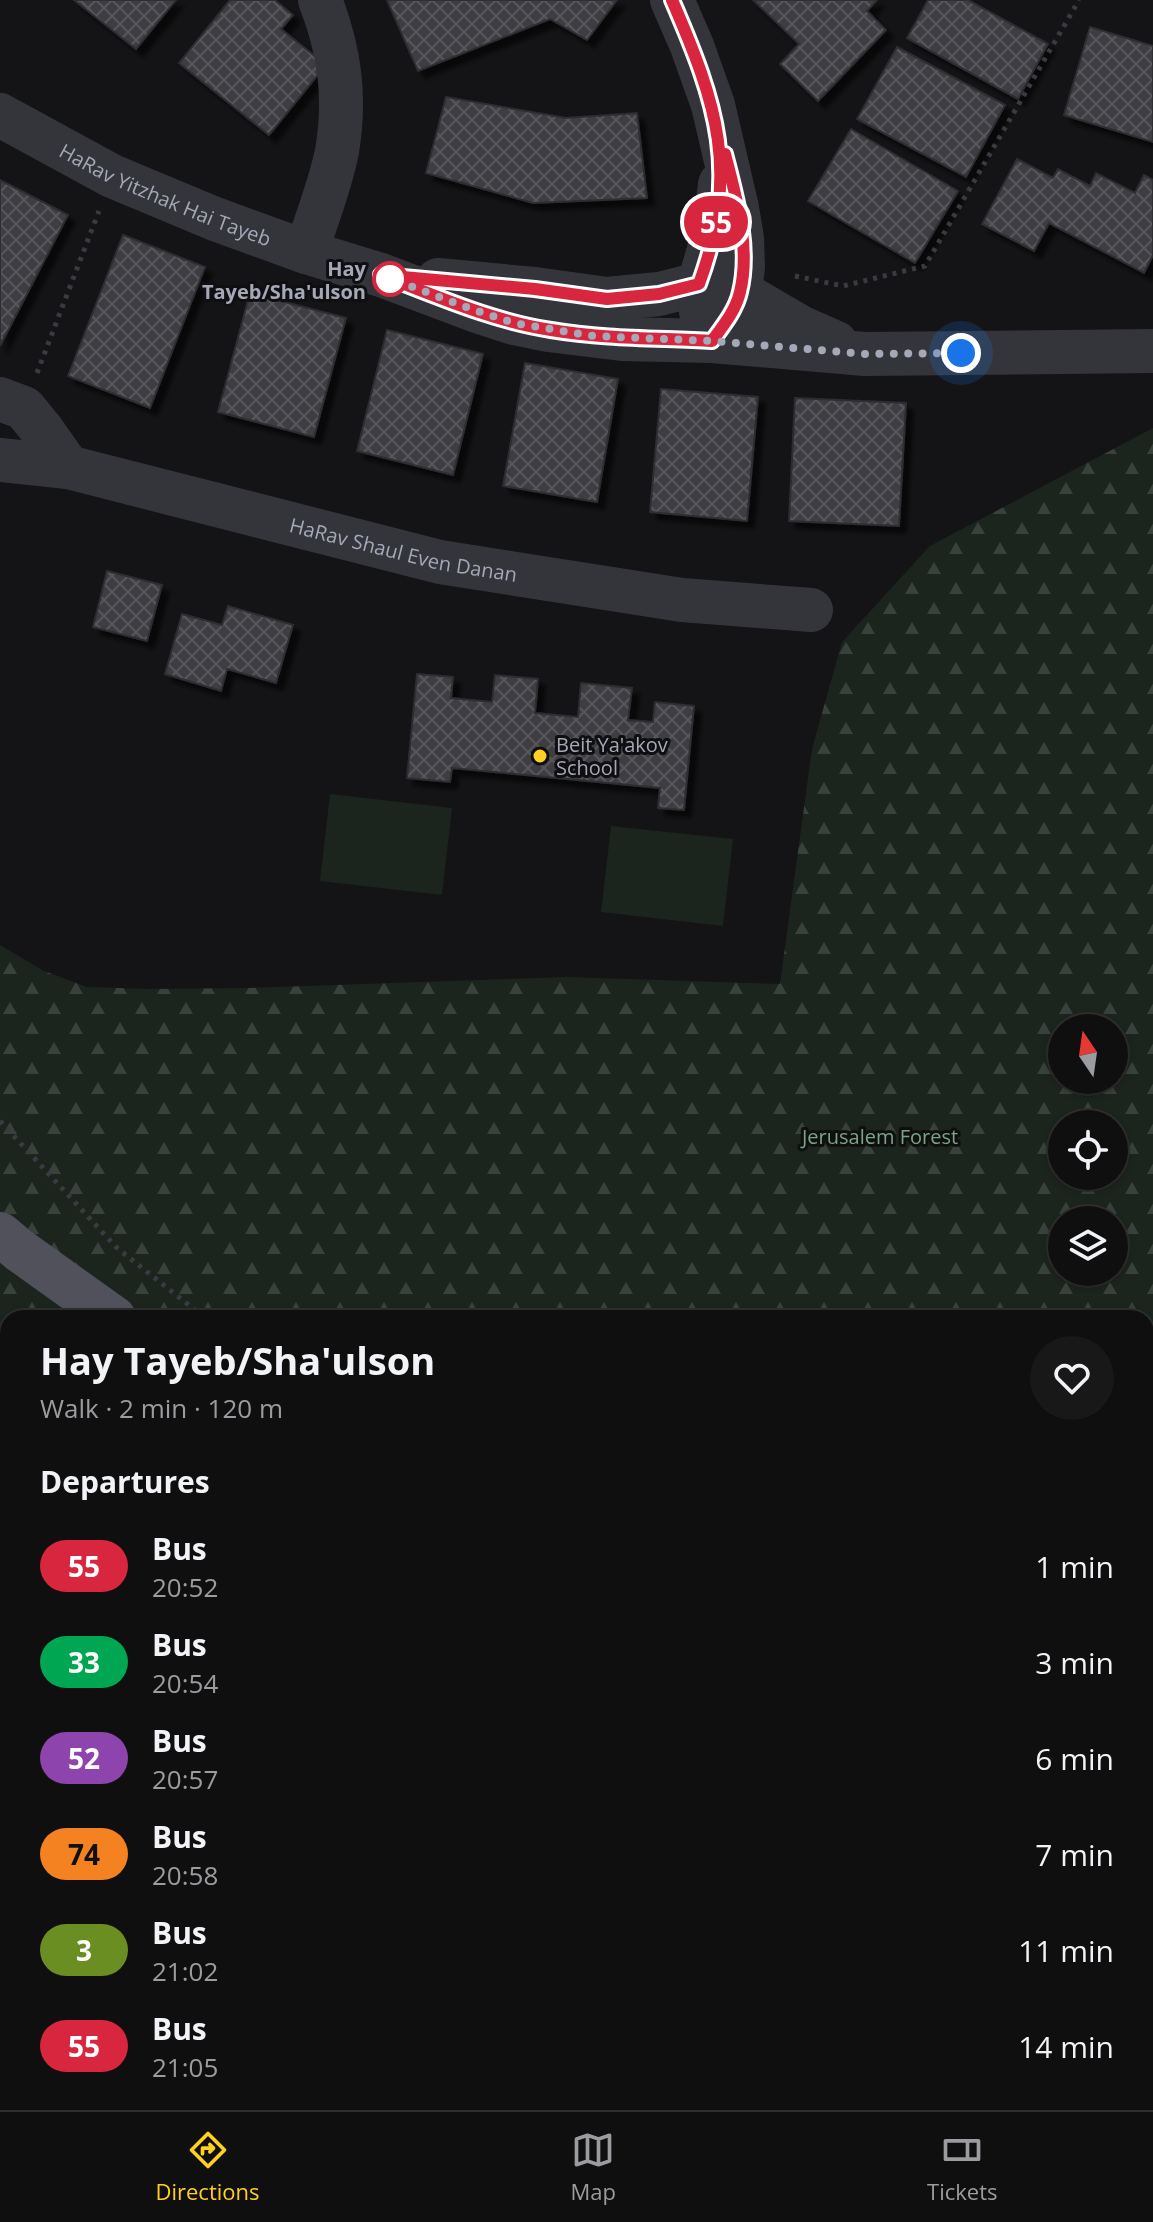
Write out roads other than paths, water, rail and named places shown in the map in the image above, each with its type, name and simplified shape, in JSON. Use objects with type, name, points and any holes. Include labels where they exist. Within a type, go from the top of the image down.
[{"type":"main road","points":[[0,1234],[103,1310]]},
{"type":"street","points":[[306,252],[337,152],[342,84],[336,48],[320,0]]},
{"type":"street","points":[[672,0],[703,76],[717,123],[742,238],[743,267],[720,288]]},
{"type":"street","name":"HaRav Yitzhak Hai Tayeb","points":[[0,115],[112,176],[215,219],[474,310],[548,330],[622,339],[712,341],[865,354],[1153,351]]},
{"type":"street","name":"HaRav Yitzhak Hai Tayeb","points":[[381,275],[607,299],[720,288]]},
{"type":"street","points":[[712,341],[728,319],[720,288]]},
{"type":"street","points":[[720,288],[802,328],[865,354]]},
{"type":"street","points":[[12,404],[68,467]]},
{"type":"street","name":"HaRav Shaul Even Danan","points":[[0,460],[68,467],[440,562],[682,600],[811,610]]},
{"type":"place","name":"Hay Tayeb/Sha'ulson","points":[[390,279]]},
{"type":"place","name":"Beit Ya'akov School","points":[[540,756]]},
{"type":"park label","name":"Jerusalem Forest","points":[[880,1136]]}]
